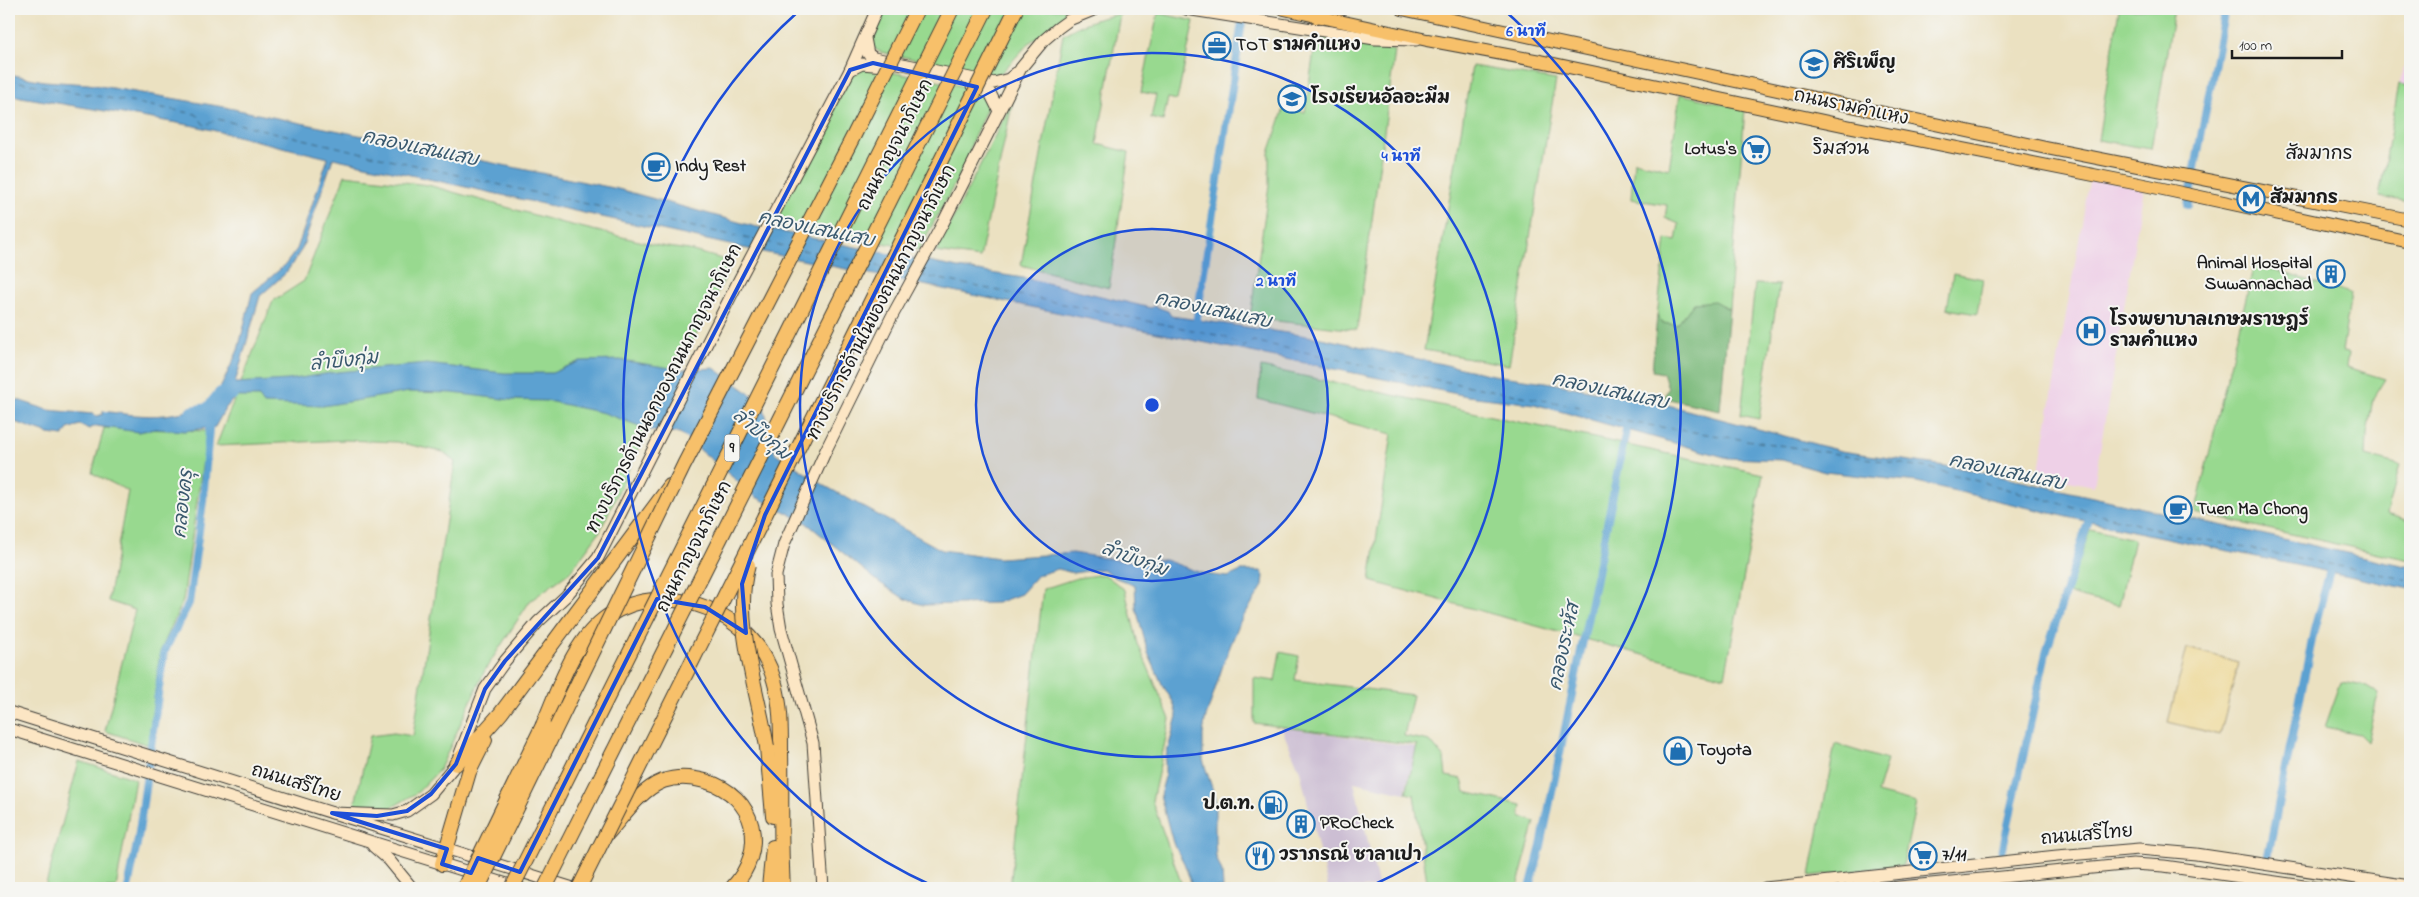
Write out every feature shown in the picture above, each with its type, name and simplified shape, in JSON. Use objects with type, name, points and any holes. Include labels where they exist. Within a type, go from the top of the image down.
[{"type":"highway","points":[[478,888],[684,465],[854,135],[916,9]]},
{"type":"highway","name":"ถนนกาญจนาภิเษก","points":[[512,888],[952,9]]},
{"type":"highway","name":"ถนนกาญจนาภิเษก","points":[[545,888],[986,9]]},
{"type":"highway","points":[[579,888],[1016,9]]},
{"type":"highway","points":[[456,764],[501,713],[566,628],[684,465]]},
{"type":"highway","points":[[765,515],[742,584],[747,644],[768,747],[774,821],[781,859]]},
{"type":"highway","points":[[464,888],[543,725],[573,658],[595,628],[607,616],[623,607],[658,599],[676,600],[706,607],[733,622],[756,642],[767,660],[774,679],[780,711],[781,859],[783,888]]},
{"type":"highway","points":[[442,864],[476,756],[501,713]]},
{"type":"highway","points":[[604,839],[637,800],[662,781],[678,777],[695,778],[715,784],[739,800],[753,830],[753,846],[749,865],[732,888]]},
{"type":"highway","points":[[769,888],[773,857],[774,821]]},
{"type":"main road","name":"ทางบริการด้านนอกของถนนกาญจนาภิเษก","points":[[332,814],[393,815],[407,811],[431,794],[456,764],[485,689],[520,641],[566,596],[598,558],[739,280],[850,70],[877,9]]},
{"type":"main road","name":"ทางบริการด้านในของถนนกาญจนาภิเษก","points":[[823,888],[813,743],[781,629],[777,604],[776,575],[784,544],[826,450],[891,318],[943,223],[1021,68],[1044,40],[1058,28],[1069,20],[1096,9]]},
{"type":"main road","points":[[1186,9],[1392,41],[1427,40]]},
{"type":"main road","name":"ถนนรามคำแหง","points":[[1284,9],[1322,13],[1427,40],[1540,61],[2198,196],[2410,242]]},
{"type":"main road","name":"ถนนรามคำแหง","points":[[1402,9],[1693,73],[2410,220]]},
{"type":"main road","points":[[1418,9],[1430,16]]},
{"type":"main road","points":[[865,38],[868,54],[874,58],[994,83],[1009,80],[1021,68]]},
{"type":"main road","points":[[1540,61],[1544,40]]},
{"type":"main road","points":[[850,70],[862,64],[873,64],[984,88],[994,99],[999,111]]},
{"type":"main road","points":[[1689,92],[1693,73]]},
{"type":"main road","name":"ถนนเสรีไทย","points":[[9,712],[573,888]]},
{"type":"main road","name":"ถนนเสรีไทย","points":[[9,729],[520,888]]},
{"type":"main road","points":[[368,842],[389,860],[412,888]]},
{"type":"main road","name":"ถนนเสรีไทย","points":[[1765,888],[2073,854],[2139,849],[2196,854],[2410,886]]},
{"type":"main road","name":"ถนนเสรีไทย","points":[[1890,888],[2099,866],[2141,864],[2185,868],[2318,888]]},
{"type":"highlighted area","points":[[873,63],[977,87],[765,515],[742,584],[746,633],[705,607],[657,599],[520,872],[478,858],[471,873],[442,864],[447,849],[332,813],[377,816],[407,811],[431,794],[456,764],[485,689],[505,661],[598,558],[850,70]]},
{"type":"shaded area","points":[[2410,50],[2410,86],[2399,84]]},
{"type":"shaded area","name":"โรงพยาบาลเกษมราษฎร์ รามคำแหง","points":[[2090,177],[2144,188],[2094,486],[2038,475]]},
{"type":"shaded area","points":[[1281,727],[1416,747],[1405,793],[1354,782],[1379,888],[1328,888],[1300,771]]},
{"type":"green space","points":[[883,9],[1084,9],[1030,42],[996,76],[880,52],[872,47],[871,35]]},
{"type":"green space","points":[[2119,9],[2174,9],[2151,149],[2098,140]]},
{"type":"green space","points":[[1158,13],[1194,21],[1177,100],[1168,98],[1163,121],[1151,118],[1156,95],[1141,92]]},
{"type":"green space","points":[[1120,14],[1097,144],[1129,152],[1109,288],[1021,265],[1063,35],[1090,22]]},
{"type":"green space","points":[[1316,37],[1395,51],[1357,330],[1250,318],[1269,185],[1269,153],[1284,108],[1305,112]]},
{"type":"green space","points":[[1472,66],[1556,80],[1509,365],[1424,350]]},
{"type":"green space","points":[[865,67],[982,90],[989,103],[972,142],[967,161],[919,250],[773,221],[853,72]]},
{"type":"green space","points":[[2399,84],[2410,86],[2410,202],[2379,197]]},
{"type":"green space","points":[[1680,94],[1745,109],[1729,309],[1723,305],[1694,303],[1677,325],[1662,323],[1657,316],[1666,239],[1676,241],[1679,224],[1665,218],[1667,205],[1631,199],[1634,161],[1669,169]]},
{"type":"green space","points":[[1013,100],[980,258],[936,252]]},
{"type":"green space","points":[[345,175],[428,185],[559,222],[660,246],[689,250],[733,262],[639,447],[600,531],[570,572],[530,601],[485,670],[440,769],[418,792],[391,808],[355,804],[370,736],[394,733],[413,736],[455,462],[443,452],[397,442],[345,440],[216,446],[273,301],[304,281]]},
{"type":"green space","points":[[2254,264],[2351,293],[2342,352],[2348,353],[2346,367],[2385,379],[2373,398],[2367,435],[2366,456],[2400,465],[2387,514],[2410,521],[2410,560],[2195,513]]},
{"type":"green space","points":[[1953,273],[1983,279],[1977,314],[1947,309]]},
{"type":"green space","points":[[1755,284],[1779,285],[1759,419],[1741,415]]},
{"type":"green space","points":[[1714,301],[1729,309],[1720,410],[1664,398],[1668,389],[1663,373],[1652,371],[1657,316],[1662,323],[1677,325],[1694,303]]},
{"type":"green space","points":[[1261,367],[1763,474],[1725,677],[1370,581],[1392,434],[1258,399]]},
{"type":"green space","points":[[104,428],[207,431],[183,601],[160,652],[148,745],[105,731],[135,610],[108,601],[128,491],[92,473]]},
{"type":"green space","points":[[2090,529],[2134,539],[2119,606],[2068,594]]},
{"type":"green space","points":[[1104,574],[1125,590],[1138,644],[1170,719],[1152,801],[1183,888],[1010,888],[1043,589],[1077,578]]},
{"type":"green space","points":[[1280,652],[1299,656],[1295,680],[1413,695],[1404,736],[1430,741],[1444,758],[1446,776],[1462,779],[1465,792],[1522,805],[1520,816],[1535,822],[1517,888],[1428,888],[1414,795],[1406,793],[1417,745],[1254,723],[1254,678],[1275,681]]},
{"type":"green space","points":[[2341,682],[2365,686],[2378,694],[2367,742],[2359,734],[2325,727]]},
{"type":"green space","points":[[1835,744],[1887,760],[1877,793],[1916,803],[1903,865],[1810,876]]},
{"type":"green space","points":[[79,761],[135,779],[116,888],[45,888]]},
{"type":"sand","points":[[2187,648],[2239,662],[2220,735],[2168,722]]},
{"type":"water","points":[[9,74],[44,81],[88,84],[224,107],[618,189],[753,226],[958,268],[1030,279],[1151,308],[1154,306],[1168,311],[1171,316],[1321,338],[1493,375],[1546,382],[1668,405],[1841,451],[1966,469],[2410,567],[2410,589],[2085,521],[1917,482],[1825,472],[1782,460],[1728,458],[1534,404],[1467,396],[1236,349],[748,249],[333,158],[302,249],[286,273],[260,296],[235,383],[288,380],[337,372],[427,364],[504,373],[552,373],[580,361],[620,360],[683,370],[714,368],[763,403],[775,453],[827,487],[942,550],[999,558],[1073,553],[1124,561],[1165,560],[1204,574],[1228,577],[1241,571],[1261,571],[1264,576],[1263,586],[1240,622],[1225,659],[1205,720],[1203,735],[1203,760],[1215,797],[1216,857],[1222,872],[1223,888],[1193,888],[1184,863],[1173,843],[1160,795],[1165,777],[1165,760],[1177,716],[1173,702],[1162,684],[1148,653],[1136,608],[1135,585],[1116,578],[1103,569],[1073,573],[1058,569],[1038,575],[1021,594],[997,603],[923,605],[905,599],[880,583],[805,522],[756,497],[680,433],[653,431],[604,413],[548,401],[511,400],[452,393],[409,392],[323,406],[264,404],[259,397],[235,397],[225,409],[215,427],[185,431],[155,429],[138,432],[96,426],[89,429],[80,425],[68,429],[63,436],[49,434],[9,420],[9,397],[48,410],[97,416],[103,414],[103,411],[157,416],[211,408],[238,350],[252,293],[285,265],[297,249],[328,158],[195,126],[9,95]]},
{"type":"waterway","name":"คลองแสนแสบ","points":[[1196,324],[1244,9]]},
{"type":"waterway","points":[[2188,205],[2225,9]]},
{"type":"waterway","name":"คลองครุ","points":[[192,413],[208,410],[221,394],[232,393]]},
{"type":"waterway","name":"คลองครุ","points":[[128,888],[138,839],[164,652],[189,603],[203,501],[210,418]]},
{"type":"waterway","name":"คลองระหัส","points":[[1530,888],[1541,846],[1628,421]]},
{"type":"waterway","points":[[2002,852],[2046,653],[2091,513]]},
{"type":"waterway","points":[[2267,860],[2314,630],[2332,563]]},
{"type":"ferry route","points":[[9,80],[196,114],[205,126],[217,119],[518,189],[754,240]]},
{"type":"ferry route","points":[[766,242],[789,247]]},
{"type":"ferry route","points":[[802,250],[823,254]]},
{"type":"ferry route","points":[[834,257],[852,260]]},
{"type":"ferry route","points":[[866,263],[882,267]]},
{"type":"ferry route","points":[[893,269],[911,273]]},
{"type":"ferry route","points":[[920,275],[1222,336],[1244,347],[1253,341],[1411,375],[1580,407],[1615,420],[1929,468],[2170,533],[2410,580]]},
{"type":"place","name":"TOT รามคำแหง","points":[[1217,46]]},
{"type":"place","name":"ศิริเพ็ญ","points":[[1814,64]]},
{"type":"place","name":"โรงเรียนอัลอะมีม","points":[[1292,99]]},
{"type":"place","name":"Lotus's","points":[[1756,150]]},
{"type":"place","name":"Indy Rest","points":[[656,167]]},
{"type":"place","name":"สัมมากร","points":[[2251,199]]},
{"type":"place","name":"Animal Hospital Suwannachad","points":[[2331,274]]},
{"type":"place","name":"โรงพยาบาลเกษมราษฎร์ รามคำแหง","points":[[2091,331]]},
{"type":"place","name":"Tuen Ma Chong","points":[[2178,510]]},
{"type":"place","name":"Toyota","points":[[1678,751]]},
{"type":"place","name":"ป.ต.ท.","points":[[1273,805]]},
{"type":"place","name":"PROCheck","points":[[1301,824]]},
{"type":"place","name":"วราภรณ์ ซาลาเปา","points":[[1260,856]]},
{"type":"place","name":"7/11","points":[[1923,856]]},
{"type":"district","name":"ริมสวน","points":[[1841,149]]},
{"type":"district","name":"สัมมากร","points":[[2319,154]]},
{"type":"water label","name":"ลำบึงกุ่ม","points":[[344,362]]},
{"type":"water label","name":"ลำบึงกุ่ม","points":[[761,435]]},
{"type":"water label","name":"ลำบึงกุ่ม","points":[[1134,560]]}]
